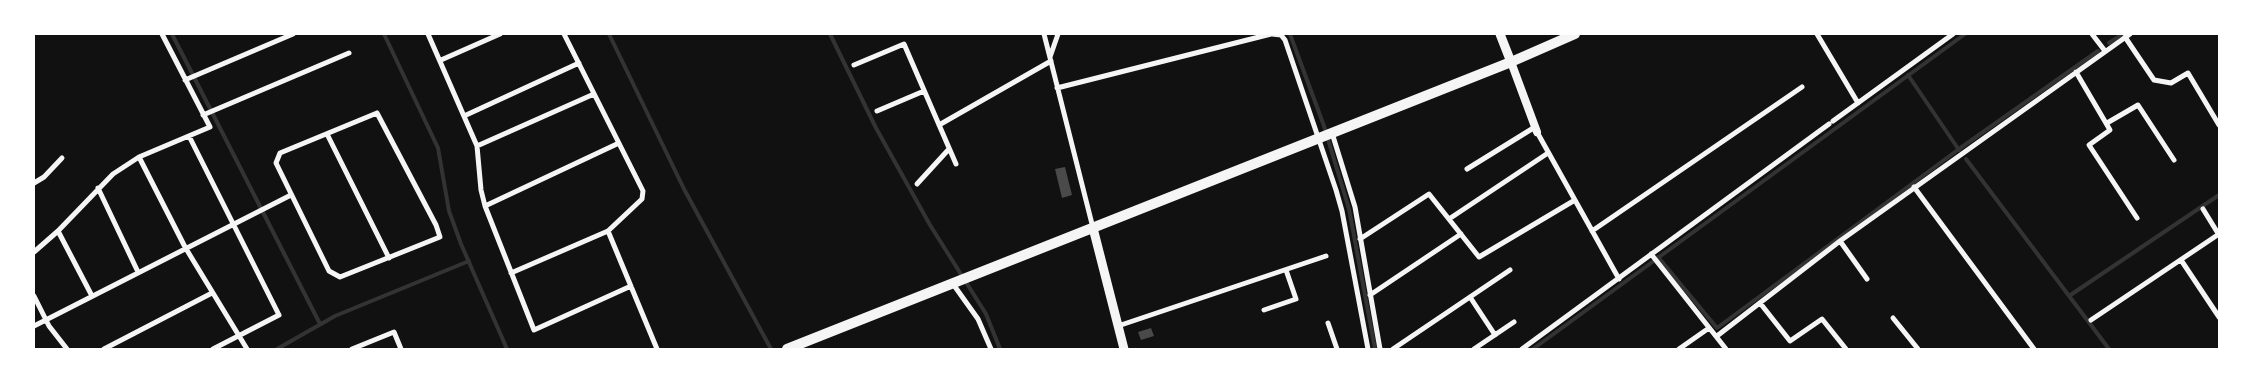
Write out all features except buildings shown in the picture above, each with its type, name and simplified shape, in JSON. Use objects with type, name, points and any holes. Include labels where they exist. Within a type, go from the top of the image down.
[{"type":"main road","points":[[1500,34],[1511,62]]},
{"type":"main road","points":[[788,349],[1511,62],[1575,34]]},
{"type":"main road","points":[[1093,228],[1124,349]]},
{"type":"street","points":[[34,252],[58,231],[113,174],[139,157],[210,128],[187,79],[162,34]]},
{"type":"street","points":[[187,79],[292,34]]},
{"type":"street","points":[[428,34],[478,146],[480,190],[534,330],[631,286]]},
{"type":"street","points":[[441,60],[500,34]]},
{"type":"street","points":[[511,273],[608,231],[638,204],[643,191],[564,34]]},
{"type":"street","points":[[1044,34],[1093,228]]},
{"type":"street","points":[[939,124],[1050,59],[1058,34]]},
{"type":"street","points":[[1057,88],[1272,34],[1281,34],[1355,207],[1380,349]]},
{"type":"street","points":[[1817,34],[1858,103]]},
{"type":"street","points":[[1522,349],[1953,34]]},
{"type":"street","points":[[2092,34],[2105,50]]},
{"type":"street","points":[[1717,336],[1840,241],[2128,35],[2154,80],[2171,83],[2188,73],[2219,125]]},
{"type":"street","points":[[854,65],[904,44],[956,164]]},
{"type":"street","points":[[204,114],[349,53]]},
{"type":"street","points":[[1511,62],[1536,130],[1619,279]]},
{"type":"street","points":[[464,116],[579,63]]},
{"type":"street","points":[[2076,72],[2110,130],[2089,145],[2137,218]]},
{"type":"street","points":[[1592,231],[1802,87]]},
{"type":"street","points":[[877,111],[924,91]]},
{"type":"street","points":[[478,146],[594,94]]},
{"type":"street","points":[[2107,123],[2138,105],[2174,160]]},
{"type":"street","points":[[377,113],[436,224],[440,238],[340,277],[329,271],[291,195],[276,163],[280,153],[377,113]]},
{"type":"street","points":[[1467,169],[1536,130]]},
{"type":"street","points":[[327,134],[389,258]]},
{"type":"street","points":[[1325,135],[1342,210],[1368,349]]},
{"type":"street","points":[[190,136],[279,315],[213,349]]},
{"type":"street","points":[[485,206],[619,143]]},
{"type":"street","points":[[917,184],[950,149]]},
{"type":"street","points":[[1449,219],[1548,153]]},
{"type":"street","points":[[139,157],[185,247],[247,349]]},
{"type":"street","points":[[34,183],[44,177],[62,158]]},
{"type":"street","points":[[1914,187],[2034,349]]},
{"type":"street","points":[[98,188],[138,272]]},
{"type":"street","points":[[1360,239],[1429,194],[1479,257],[1575,200]]},
{"type":"street","points":[[34,326],[185,247],[291,195]]},
{"type":"street","points":[[2091,320],[2219,234],[2203,209]]},
{"type":"street","points":[[58,231],[92,296]]},
{"type":"street","points":[[608,231],[657,349]]},
{"type":"street","points":[[1370,295],[1461,234]]},
{"type":"street","points":[[1840,241],[1867,279]]},
{"type":"street","points":[[1652,255],[1726,349]]},
{"type":"street","points":[[1117,326],[1326,256]]},
{"type":"street","points":[[2181,260],[2219,317]]},
{"type":"street","points":[[1264,310],[1296,299],[1286,270]]},
{"type":"street","points":[[1393,349],[1510,270]]},
{"type":"street","points":[[961,280],[991,349]]},
{"type":"street","points":[[104,349],[212,293]]},
{"type":"street","points":[[34,296],[46,320],[61,344],[67,349]]},
{"type":"street","points":[[1470,297],[1495,335]]},
{"type":"street","points":[[1760,303],[1790,340],[1822,319],[1846,349]]},
{"type":"street","points":[[1893,318],[1918,349]]},
{"type":"street","points":[[1474,349],[1514,322]]},
{"type":"street","points":[[1328,323],[1337,349]]},
{"type":"street","points":[[1678,349],[1709,328]]},
{"type":"street","points":[[352,349],[394,332],[401,349]]},
{"type":"waterway","points":[[172,34],[320,324]]},
{"type":"waterway","points":[[384,34],[438,148],[449,211],[461,244],[507,349]]},
{"type":"waterway","points":[[609,34],[684,189],[771,349]]},
{"type":"waterway","points":[[830,34],[876,128],[930,225],[986,314],[1000,349]]},
{"type":"waterway","points":[[1290,34],[1324,126],[1349,209],[1375,349]]},
{"type":"waterway","points":[[1533,349],[1965,34]]},
{"type":"waterway","points":[[2109,43],[2123,34]]},
{"type":"waterway","points":[[1658,257],[1717,328],[1959,149],[2098,51]]},
{"type":"waterway","points":[[1908,75],[1959,150]]},
{"type":"waterway","points":[[1966,159],[2109,349]]},
{"type":"waterway","points":[[2069,296],[2219,195]]},
{"type":"waterway","points":[[277,349],[335,316],[469,261]]}]
